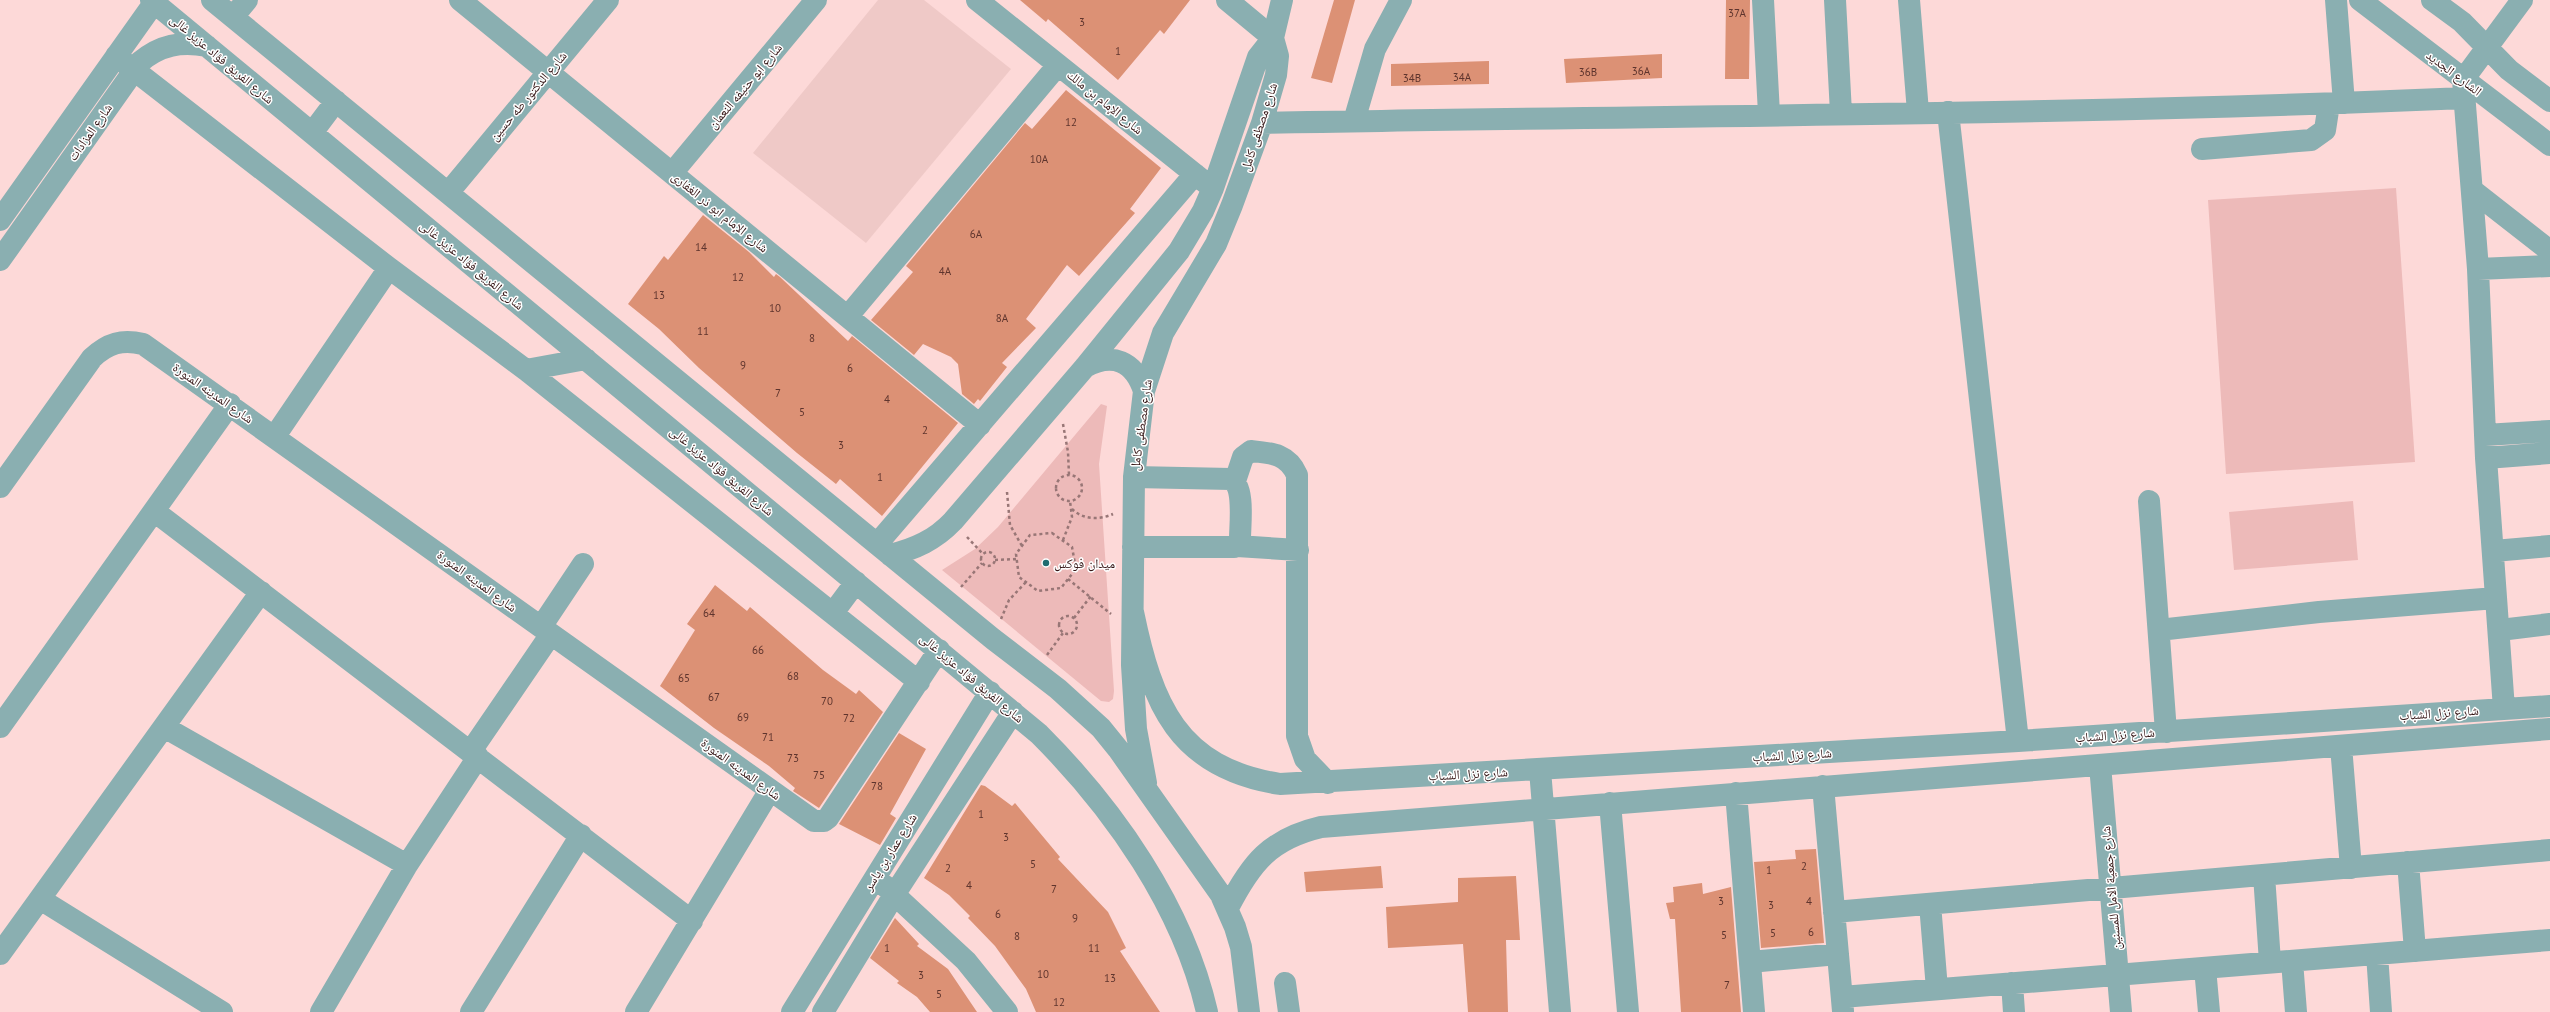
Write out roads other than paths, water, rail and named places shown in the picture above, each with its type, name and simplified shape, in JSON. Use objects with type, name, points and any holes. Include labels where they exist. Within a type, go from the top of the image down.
[{"type":"street","points":[[212,0],[883,550],[1035,671],[1080,708],[1101,728],[1148,792],[1228,908],[1240,947],[1249,1012]]},
{"type":"street","points":[[233,17],[247,0]]},
{"type":"street","name":"شارع الإمام ابو ذر الغفارى","points":[[460,0],[673,172],[980,425]]},
{"type":"street","name":"شارع الدكتور طه حسين","points":[[448,193],[608,0]]},
{"type":"street","name":"شارع ابو حنيفه النعمان","points":[[673,172],[816,0]]},
{"type":"street","name":"شارع الإمام بن مالك","points":[[977,0],[1232,205]]},
{"type":"street","points":[[1227,0],[1273,38]]},
{"type":"street","name":"شارع مصطفى كامل","points":[[1148,792],[1141,760],[1133,705],[1133,503],[1134,477],[1144,391],[1152,359],[1163,333],[1206,262],[1232,205],[1262,123],[1278,66],[1273,38],[1282,0]]},
{"type":"street","points":[[1354,121],[1376,48],[1401,0]]},
{"type":"street","points":[[1763,0],[1769,114]]},
{"type":"street","points":[[1834,0],[1841,113]]},
{"type":"street","points":[[1909,0],[1918,112]]},
{"type":"street","points":[[2202,149],[2311,140],[2324,130],[2336,104],[2336,0]]},
{"type":"street","name":"الشارع الجديد","points":[[2360,0],[2464,89],[2550,145]]},
{"type":"street","points":[[2432,0],[2462,22],[2510,70],[2550,101]]},
{"type":"street","points":[[2504,709],[2500,630],[2496,598],[2494,551],[2486,458],[2478,269],[2464,89],[2487,48],[2522,0]]},
{"type":"street","name":"شارع الفريق فؤاد عزيز غالى","points":[[152,2],[990,692],[1048,744],[1086,783],[1128,839],[1180,934],[1194,966],[1207,1012]]},
{"type":"street","name":"شارع المزادات","points":[[0,220],[116,56],[152,2]]},
{"type":"street","name":"شارع مصطفى كامل","points":[[883,550],[919,547],[943,531],[1056,398],[1085,367],[1179,251],[1203,211],[1258,57],[1273,38]]},
{"type":"street","name":"شارع المزادات","points":[[0,260],[133,70],[148,56],[169,46],[182,43],[207,46]]},
{"type":"street","points":[[116,56],[389,268],[526,370],[919,682],[939,650]]},
{"type":"street","points":[[848,316],[1058,65]]},
{"type":"street","points":[[1262,123],[2336,104],[2464,89]]},
{"type":"street","points":[[312,133],[336,101]]},
{"type":"street","points":[[1948,112],[2018,742]]},
{"type":"street","points":[[883,550],[980,425],[1195,174]]},
{"type":"street","points":[[2472,190],[2550,251]]},
{"type":"street","points":[[2478,269],[2550,266]]},
{"type":"street","points":[[275,436],[389,268]]},
{"type":"street","name":"شارع المدينه المنورة","points":[[0,487],[92,358],[102,348],[115,343],[130,341],[144,344],[230,404],[770,790],[810,818],[819,822],[828,818],[919,682]]},
{"type":"street","points":[[526,370],[586,359]]},
{"type":"street","points":[[1085,367],[1096,361],[1109,359],[1121,361],[1132,368],[1140,378],[1144,391]]},
{"type":"street","points":[[0,728],[230,404]]},
{"type":"street","points":[[2485,435],[2550,431]]},
{"type":"street","points":[[1235,481],[1243,456],[1248,451],[1275,453],[1289,461],[1297,475],[1297,736],[1305,759],[1328,782]]},
{"type":"street","points":[[2486,458],[2550,453]]},
{"type":"street","points":[[1134,477],[1231,479],[1235,481],[1240,491],[1240,542],[1237,546]]},
{"type":"street","points":[[2148,502],[2166,732]]},
{"type":"street","points":[[154,511],[475,754],[692,921]]},
{"type":"street","points":[[1133,547],[1237,546],[1298,550]]},
{"type":"street","points":[[2494,551],[2550,546]]},
{"type":"street","points":[[321,1012],[475,754],[583,564]]},
{"type":"street","points":[[832,613],[856,582]]},
{"type":"street","points":[[0,954],[261,592]]},
{"type":"street","points":[[2159,630],[2319,612],[2496,598]]},
{"type":"street","name":"شارع نزل الشباب","points":[[1133,622],[1157,696],[1178,733],[1192,746],[1224,768],[1260,781],[1280,784],[2018,742],[2550,706]]},
{"type":"street","points":[[2500,630],[2550,624]]},
{"type":"street","name":"شارع عمار بن ياسر","points":[[792,1012],[874,876],[990,692]]},
{"type":"street","name":"شارع عمار بن ياسر","points":[[823,1012],[894,895],[1013,712]]},
{"type":"street","points":[[2264,725],[2265,751]]},
{"type":"street","points":[[164,727],[408,865]]},
{"type":"street","name":"شارع نزل الشباب","points":[[1228,908],[1252,866],[1266,852],[1283,840],[1302,832],[1321,827],[1544,808],[2550,729]]},
{"type":"street","points":[[2341,746],[2351,868]]},
{"type":"street","name":"شارع جمعية الامل للمسنين","points":[[2100,765],[2121,1012]]},
{"type":"street","points":[[1540,770],[1560,1012]]},
{"type":"street","points":[[1823,786],[1842,1004],[1937,989],[2550,940]]},
{"type":"street","points":[[636,1012],[770,790]]},
{"type":"street","points":[[1736,793],[1754,1012]]},
{"type":"street","points":[[1610,803],[1628,1012]]},
{"type":"street","points":[[471,1012],[581,835]]},
{"type":"street","points":[[1834,912],[2550,850]]},
{"type":"street","points":[[2408,862],[2415,950]]},
{"type":"street","points":[[2264,875],[2270,962]]},
{"type":"street","points":[[874,876],[966,961],[1007,1012]]},
{"type":"street","points":[[40,899],[222,1012]]},
{"type":"street","points":[[1930,904],[1937,989]]},
{"type":"street","points":[[1750,962],[1838,954]]},
{"type":"street","points":[[2377,954],[2381,1012]]},
{"type":"street","points":[[2292,960],[2296,1012]]},
{"type":"street","points":[[2205,968],[2209,1012]]},
{"type":"street","points":[[1284,983],[1289,1012]]},
{"type":"street","points":[[2012,983],[2014,1012]]},
{"type":"place","name":"ميدان فوكس","points":[[1046,563]]}]
